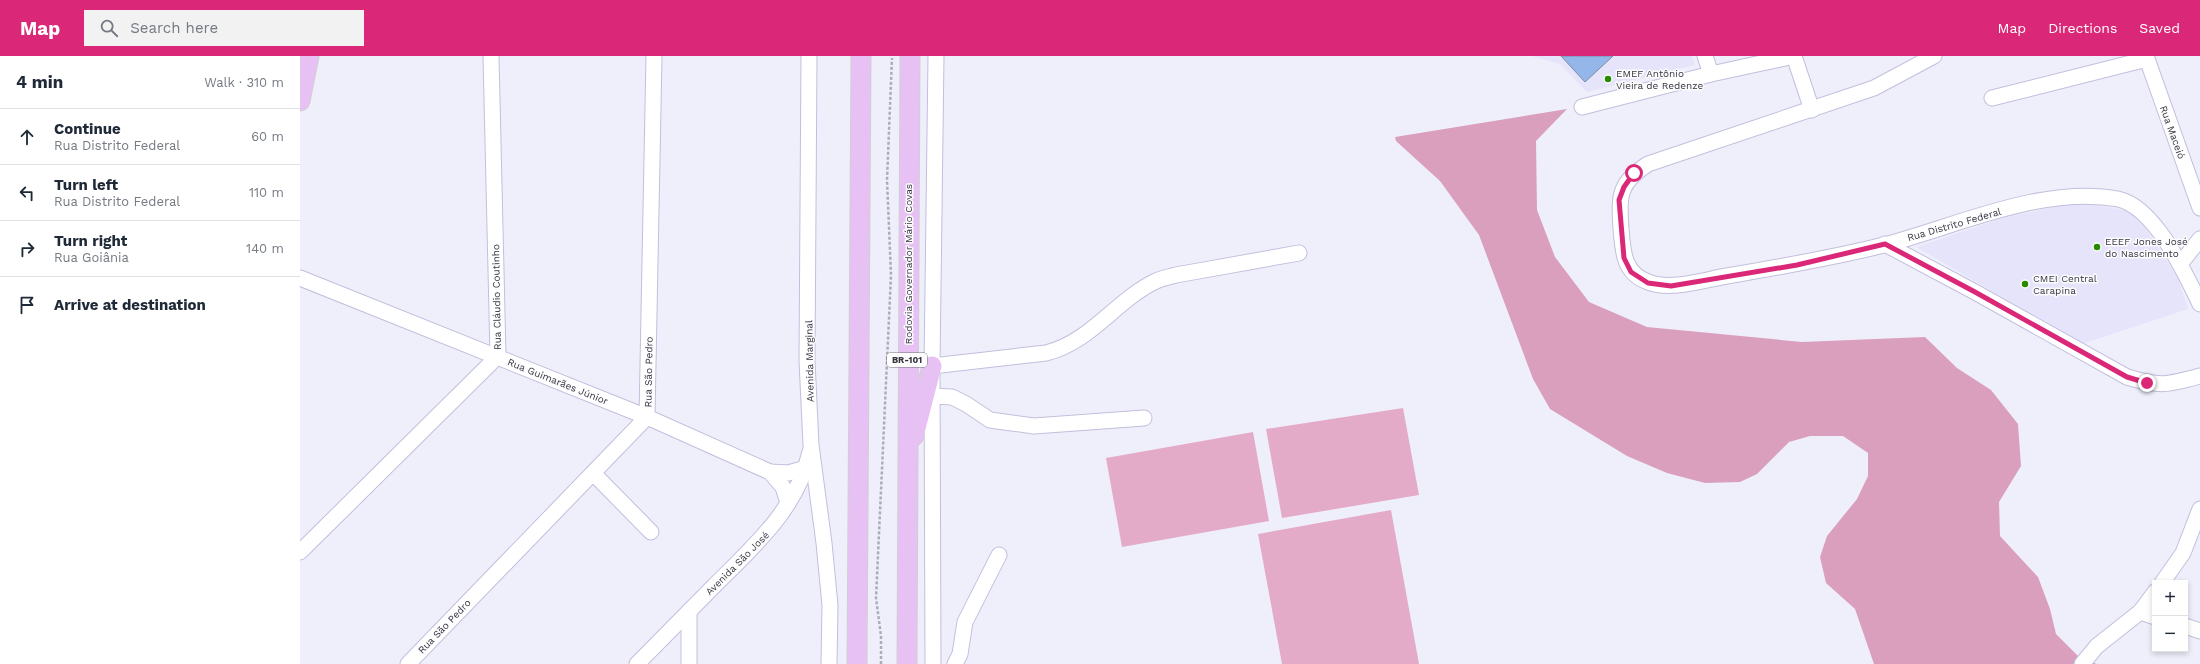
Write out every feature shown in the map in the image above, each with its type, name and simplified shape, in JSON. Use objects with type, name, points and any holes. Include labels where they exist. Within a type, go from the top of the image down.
[{"type":"main road","points":[[300,101],[309,56]]},
{"type":"main road","points":[[857,664],[861,56]]},
{"type":"main road","name":"Rodovia Governador Mário Covas","points":[[907,664],[906,467],[910,56]]},
{"type":"main road","points":[[906,467],[932,366]]},
{"type":"street","name":"Rua Cláudio Coutinho","points":[[300,552],[498,356],[491,56]]},
{"type":"street","name":"Rua São Pedro","points":[[408,664],[647,418],[654,56]]},
{"type":"street","name":"Avenida Marginal","points":[[809,56],[807,360],[811,445],[824,543],[830,605],[829,664]]},
{"type":"street","points":[[933,664],[932,366],[936,56]]},
{"type":"street","points":[[1705,56],[1711,74]]},
{"type":"street","points":[[1582,107],[1711,74],[1794,56],[1812,110]]},
{"type":"street","name":"Rua Distrito Federal","points":[[1934,56],[1874,88],[1648,164],[1634,173],[1624,187],[1619,200],[1624,258],[1631,272],[1648,283],[1671,286],[1797,265],[1885,244],[2044,198],[2089,195],[2120,200],[2140,209],[2180,264],[2200,304]]},
{"type":"street","points":[[1992,98],[2147,58]]},
{"type":"street","name":"Rua Maceió","points":[[2147,58],[2200,208]]},
{"type":"street","points":[[2180,264],[2200,239]]},
{"type":"street","points":[[1885,244],[1982,295],[2127,377],[2147,383],[2169,385],[2200,376]]},
{"type":"street","points":[[932,366],[1046,353],[1064,348],[1080,338],[1138,291],[1157,281],[1176,275],[1299,253]]},
{"type":"street","name":"Rua Guimarães Júnior","points":[[300,278],[498,356],[647,418],[770,472],[788,473],[806,468]]},
{"type":"street","points":[[932,396],[952,397],[966,404],[990,420],[1034,426],[1144,418]]},
{"type":"street","name":"Avenida São José","points":[[637,664],[776,523],[806,468],[811,445]]},
{"type":"street","name":"Rua Guimarães Júnior","points":[[770,472],[783,487],[788,503]]},
{"type":"street","points":[[593,473],[651,532]]},
{"type":"street","points":[[2164,580],[2183,553],[2200,509]]},
{"type":"street","points":[[955,664],[960,654],[965,622],[999,555]]},
{"type":"street","points":[[2082,664],[2097,646],[2140,612],[2152,596]]},
{"type":"street","points":[[689,612],[689,664]]},
{"type":"street","points":[[2140,612],[2152,616]]},
{"type":"street","points":[[2188,627],[2200,631]]},
{"type":"path","points":[[881,664],[881,636],[876,598],[891,275],[888,180],[892,56]]},
{"type":"shaded area","name":"EMEF Antônio Vieira de Redenze","points":[[1532,56],[1692,56],[1695,65],[1587,92],[1560,64]]},
{"type":"shaded area","points":[[1567,109],[1536,141],[1537,210],[1555,257],[1589,302],[1647,327],[1802,342],[1925,337],[1957,368],[1991,390],[2018,424],[2021,466],[1999,502],[2000,536],[2038,577],[2050,609],[2056,634],[2081,659],[2097,664],[1874,664],[1855,609],[1826,583],[1820,557],[1827,536],[1857,499],[1868,476],[1868,453],[1843,436],[1810,436],[1789,442],[1757,474],[1740,482],[1705,483],[1667,473],[1627,456],[1550,409],[1533,379],[1479,235],[1440,181],[1396,141],[1395,137]]},
{"type":"shaded area","points":[[2078,202],[2135,212],[2178,278],[2188,309],[2079,345],[2042,320],[1916,247],[2006,217]]},
{"type":"shaded area","points":[[1403,408],[1419,495],[1282,518],[1266,429]]},
{"type":"shaded area","points":[[1253,432],[1269,521],[1122,547],[1106,458]]},
{"type":"shaded area","points":[[1391,510],[1419,664],[1282,664],[1258,534]]},
{"type":"building","points":[[1561,56],[1613,56],[1585,82]]},
{"type":"place","name":"EMEF Antônio Vieira de Redenze","points":[[1608,79]]},
{"type":"place","name":"EEEF Jones José do Nascimento","points":[[2097,247]]},
{"type":"place","name":"CMEI Central Carapina","points":[[2025,284]]},
{"type":"route","points":[[1634,173],[1624,187],[1619,200],[1624,258],[1631,272],[1648,283],[1671,286],[1797,265],[1885,244],[2036,325],[2127,377],[2147,383]]}]
